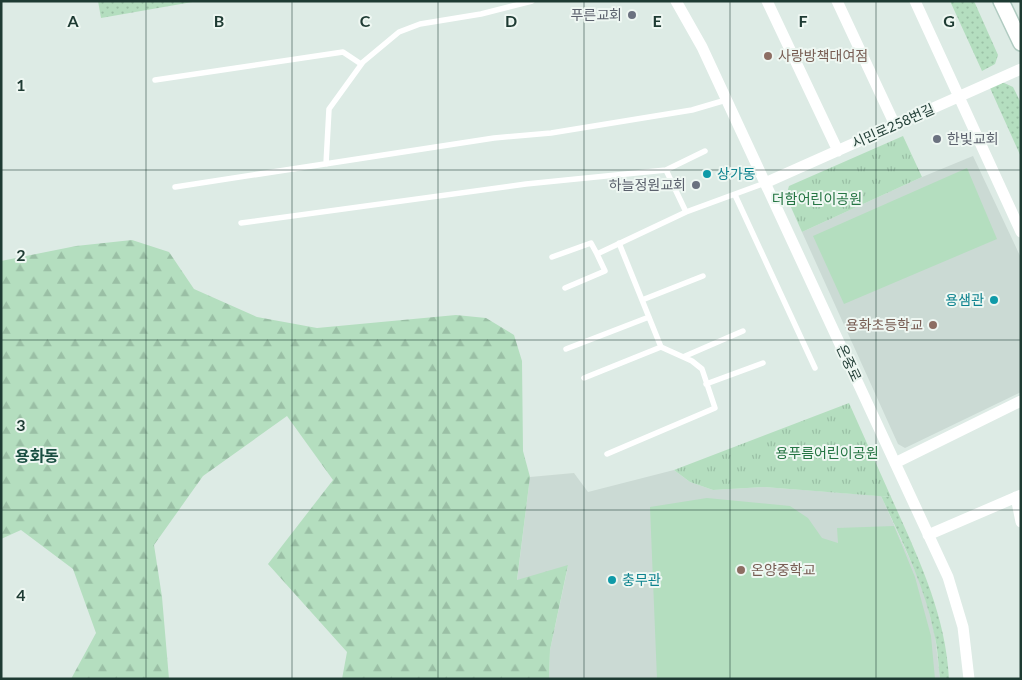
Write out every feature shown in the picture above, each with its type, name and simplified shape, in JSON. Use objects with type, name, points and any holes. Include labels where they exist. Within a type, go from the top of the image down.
[{"type":"main road","points":[[1001,1],[1021,43]]},
{"type":"street","name":"온중로","points":[[676,1],[702,47],[948,577],[963,627],[969,679]]},
{"type":"street","points":[[767,1],[838,151]]},
{"type":"street","points":[[837,1],[895,125]]},
{"type":"street","points":[[916,1],[1021,232]]},
{"type":"street","name":"시민로258번길","points":[[765,183],[1021,69]]},
{"type":"street","points":[[895,463],[1021,401]]},
{"type":"street","points":[[928,535],[1018,496],[1021,522]]},
{"type":"lane","points":[[326,164],[329,110],[361,64],[399,32],[420,24],[481,14],[532,1]]},
{"type":"lane","points":[[155,80],[343,52],[361,64]]},
{"type":"lane","points":[[175,187],[494,138],[551,133],[692,110],[726,100]]},
{"type":"lane","points":[[241,223],[526,184],[666,170],[704,151]]},
{"type":"lane","points":[[666,170],[686,212]]},
{"type":"lane","points":[[597,254],[686,212],[765,183]]},
{"type":"lane","points":[[735,195],[815,368]]},
{"type":"lane","points":[[552,258],[591,243],[605,272],[565,288]]},
{"type":"lane","points":[[607,454],[715,408],[702,369],[692,361],[661,347],[619,243]]},
{"type":"lane","points":[[642,300],[703,276]]},
{"type":"lane","points":[[566,349],[649,317]]},
{"type":"lane","points":[[683,357],[743,331]]},
{"type":"lane","points":[[584,378],[661,347]]},
{"type":"lane","points":[[706,384],[763,363]]},
{"type":"shaded area","name":"용화초등학교","points":[[973,156],[1021,258],[1021,392],[905,448],[898,444],[802,232],[922,177]]},
{"type":"shaded area","name":"온양중학교","points":[[674,470],[690,482],[713,490],[764,487],[881,496],[925,597],[935,635],[940,679],[549,679],[550,650],[568,566],[517,581],[530,477],[574,473],[588,492]]},
{"type":"green space","points":[[98,1],[198,1],[101,18]]},
{"type":"green space","points":[[950,1],[974,1],[998,55],[995,64],[982,71]]},
{"type":"green space","points":[[1002,82],[1013,87],[1021,103],[1021,157],[990,88]]},
{"type":"green space","name":"더함어린이공원","points":[[903,136],[922,177],[802,232],[786,196],[789,186]]},
{"type":"green space","points":[[967,168],[997,239],[844,304],[813,236]]},
{"type":"green space","points":[[132,240],[169,252],[194,289],[257,317],[317,328],[456,315],[486,318],[514,335],[522,361],[523,451],[530,477],[517,580],[568,565],[550,650],[549,679],[342,679],[347,652],[268,564],[333,480],[287,416],[203,476],[154,545],[162,597],[169,679],[71,679],[96,633],[73,569],[21,530],[1,539],[1,261],[76,246]]},
{"type":"green space","name":"용푸름어린이공원","points":[[849,403],[891,497],[764,487],[713,490],[690,482],[674,470]]},
{"type":"green space","points":[[881,496],[891,497],[929,585],[942,631],[949,679],[940,679],[937,650],[930,615],[912,563]]},
{"type":"green space","name":"온양중학교","points":[[707,498],[790,506],[808,518],[822,538],[838,543],[837,528],[894,526],[915,577],[931,636],[935,679],[657,679],[650,507]]},
{"type":"place","name":"푸른교회","points":[[632,15]]},
{"type":"place","name":"사랑방책대여점","points":[[768,56]]},
{"type":"place","name":"한빛교회","points":[[937,139]]},
{"type":"place","name":"상가동","points":[[707,174]]},
{"type":"place","name":"하늘정원교회","points":[[696,185]]},
{"type":"place","name":"용샘관","points":[[994,300]]},
{"type":"place","name":"용화초등학교","points":[[933,325]]},
{"type":"place","name":"온양중학교","points":[[741,570]]},
{"type":"place","name":"충무관","points":[[612,580]]},
{"type":"district","name":"용화동","points":[[37,456]]}]
